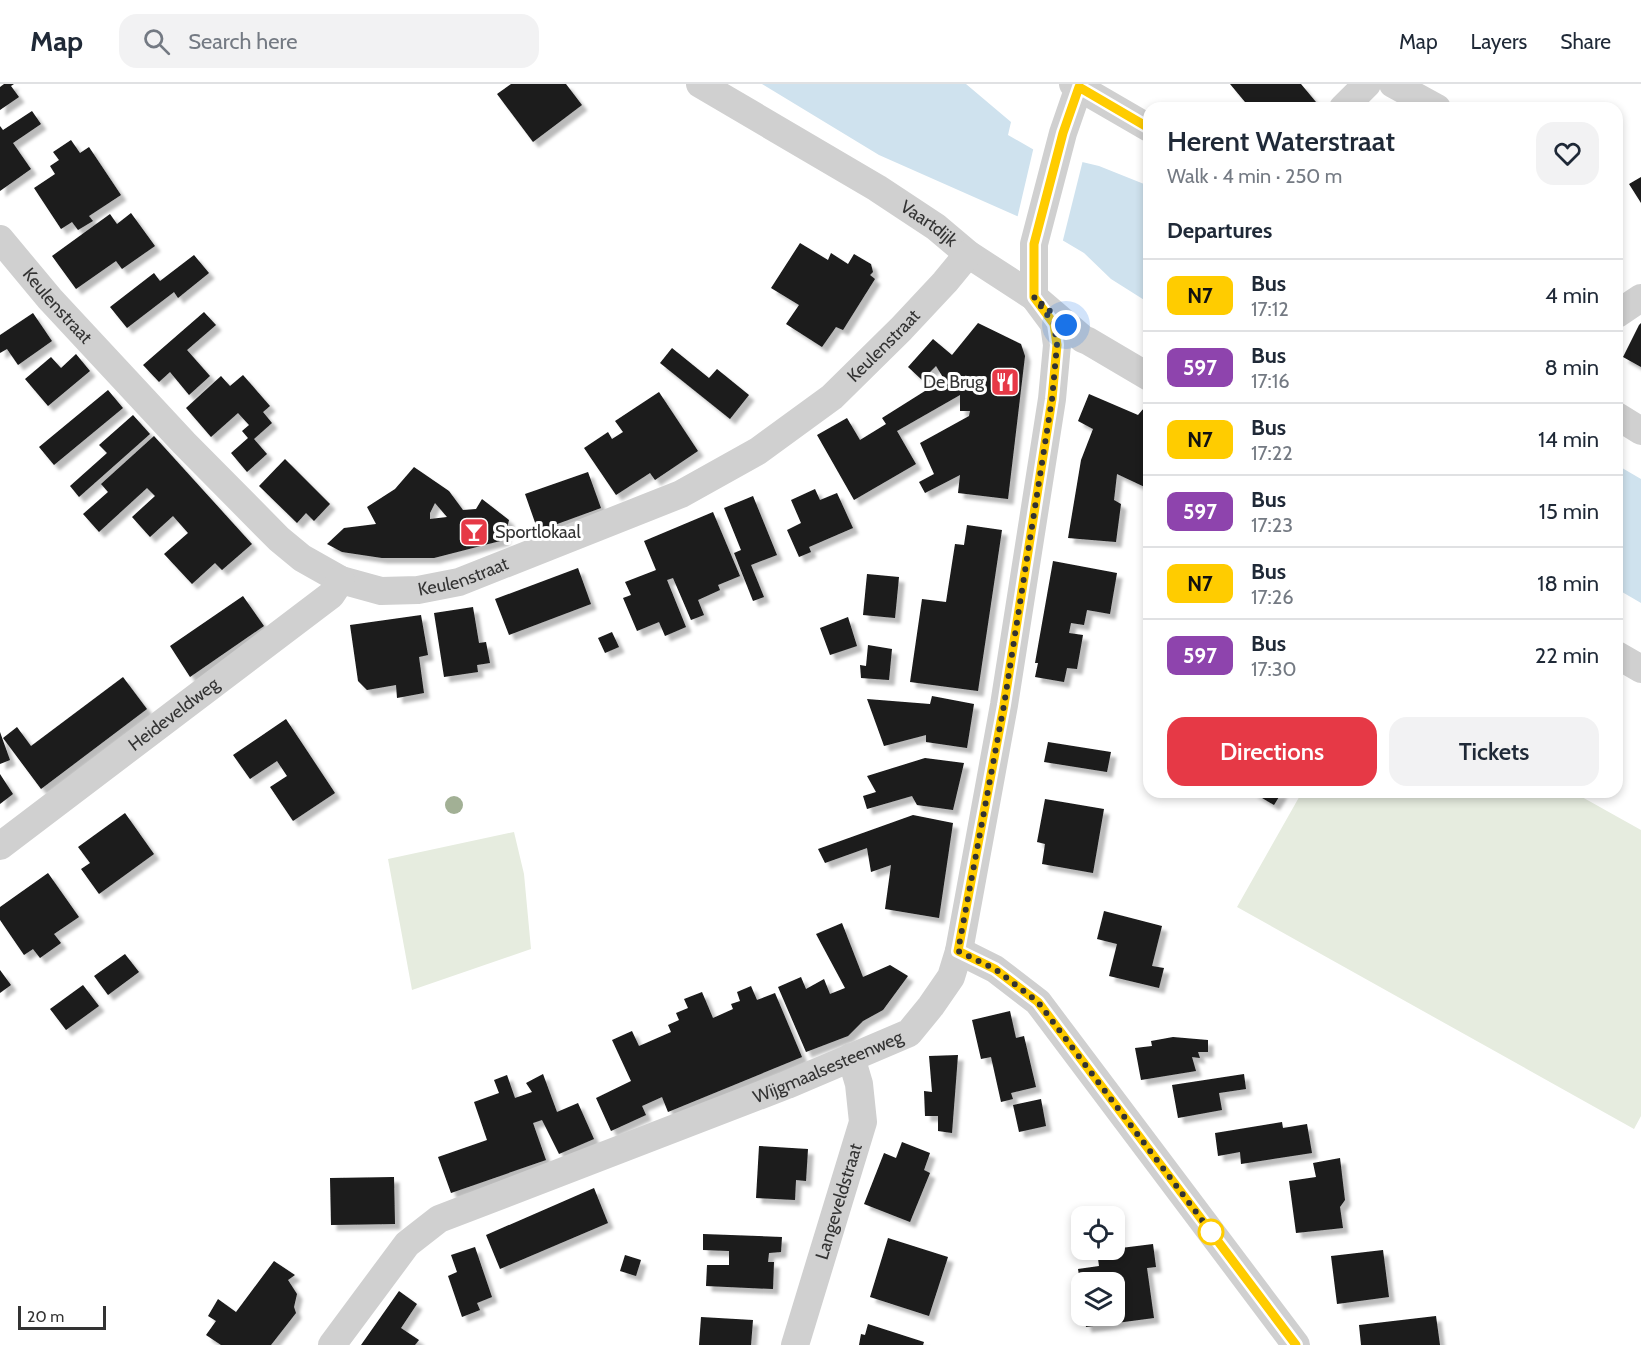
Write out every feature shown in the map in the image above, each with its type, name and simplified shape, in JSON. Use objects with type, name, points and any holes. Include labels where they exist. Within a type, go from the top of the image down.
[{"type":"street","name":"Vaartdijk","points":[[700,84],[877,188],[936,226],[969,254],[1034,297],[1083,339],[1143,373]]},
{"type":"street","points":[[1349,102],[1367,84]]},
{"type":"street","points":[[1393,84],[1426,102]]},
{"type":"street","points":[[1034,297],[1034,244],[1077,85],[1143,124]]},
{"type":"street","name":"Keulenstraat","points":[[0,238],[57,307],[184,443],[279,539],[302,558],[341,579],[381,591],[418,590],[459,582],[681,494],[758,451],[832,397],[902,329],[969,254]]},
{"type":"street","name":"Wijgmaalsesteenweg","points":[[332,1345],[407,1244],[439,1219],[787,1085],[909,1033],[951,977],[958,951],[1004,705],[1052,399],[1057,345],[1054,324],[1034,297]]},
{"type":"street","points":[[1623,310],[1641,298]]},
{"type":"street","points":[[1623,420],[1641,431]]},
{"type":"street","name":"Heideveldweg","points":[[0,846],[331,595],[341,579]]},
{"type":"street","points":[[1623,658],[1641,669]]},
{"type":"street","points":[[958,951],[995,969],[1038,1002],[1296,1345]]},
{"type":"street","name":"Langeveldstraat","points":[[795,1345],[863,1122],[859,1084],[851,1057]]},
{"type":"shaded area","points":[[1299,798],[1584,798],[1641,830],[1641,1116],[1634,1129],[1237,907]]},
{"type":"shaded area","points":[[514,832],[524,874],[531,949],[412,990],[388,859]]},
{"type":"water","points":[[762,84],[966,84],[1011,122],[1008,135],[1036,151],[1099,166],[1143,184],[1143,299],[1111,279],[1084,253],[1035,224],[879,155]]},
{"type":"water","points":[[1623,468],[1641,479],[1641,603],[1623,592]]},
{"type":"pier","points":[[1034,146],[1083,160],[1062,244],[1017,219]]},
{"type":"building","points":[[4,84],[14,84],[11,86],[19,97],[0,110],[0,87]]},
{"type":"building","points":[[511,84],[566,84],[582,105],[533,142],[497,94]]},
{"type":"building","points":[[1230,84],[1301,84],[1316,102],[1245,102]]},
{"type":"building","points":[[32,111],[41,124],[13,143],[31,169],[0,191],[0,126],[3,130]]},
{"type":"building","points":[[71,140],[80,153],[89,147],[121,195],[89,216],[93,221],[78,230],[72,222],[61,229],[34,188],[55,174],[50,166],[59,160],[53,152]]},
{"type":"building","points":[[1641,177],[1641,203],[1629,184]]},
{"type":"building","points":[[131,213],[155,246],[122,269],[116,261],[76,289],[52,256],[110,214],[117,224]]},
{"type":"building","points":[[800,243],[828,260],[831,253],[848,264],[854,254],[871,264],[873,272],[870,275],[875,279],[843,330],[836,327],[822,347],[786,324],[799,305],[771,288]]},
{"type":"building","points":[[194,255],[209,273],[178,298],[174,292],[127,328],[110,307],[154,273],[160,281]]},
{"type":"building","points":[[204,312],[216,325],[187,350],[210,376],[189,395],[170,372],[159,382],[143,365]]},
{"type":"building","points":[[33,313],[52,341],[18,365],[7,349],[0,353],[0,335]]},
{"type":"building","points":[[978,323],[1021,344],[1025,356],[1008,499],[958,493],[960,475],[925,493],[919,482],[934,474],[920,443],[969,416],[970,411],[960,411],[960,395],[897,431],[916,464],[854,500],[817,435],[847,418],[860,440],[886,424],[882,418],[944,379],[936,366],[922,380],[908,367],[933,339],[952,355]]},
{"type":"building","points":[[1641,323],[1641,367],[1623,357]]},
{"type":"building","points":[[672,348],[709,378],[717,369],[749,395],[730,419],[660,363]]},
{"type":"building","points":[[76,354],[90,371],[48,406],[25,379],[51,357],[61,368]]},
{"type":"building","points":[[243,375],[270,406],[263,412],[272,423],[254,439],[267,454],[247,472],[231,453],[248,438],[242,431],[249,425],[238,413],[211,437],[186,408],[221,376],[230,386]]},
{"type":"building","points":[[108,390],[123,408],[54,465],[39,447]]},
{"type":"building","points":[[659,392],[698,451],[655,480],[650,473],[616,495],[584,448],[608,432],[612,439],[623,432],[615,421]]},
{"type":"building","points":[[1089,394],[1138,415],[1143,409],[1143,486],[1117,474],[1114,500],[1121,504],[1116,542],[1068,538],[1081,460],[1093,429],[1078,421]]},
{"type":"building","points":[[133,415],[150,434],[79,497],[70,486],[107,453],[99,445]]},
{"type":"building","points":[[154,436],[252,544],[222,570],[215,563],[192,584],[164,554],[188,533],[173,516],[150,537],[132,517],[155,496],[147,488],[99,532],[83,514],[108,492],[101,484]]},
{"type":"building","points":[[285,459],[330,504],[314,521],[306,513],[297,523],[259,486]]},
{"type":"building","points":[[414,467],[449,491],[463,510],[476,509],[482,499],[509,520],[504,540],[434,558],[382,558],[342,552],[327,544],[344,528],[376,524],[367,507],[395,489]],"holes":[[[435,503],[447,517],[430,519]]]},
{"type":"building","points":[[588,472],[601,508],[538,531],[525,494]]},
{"type":"building","points":[[815,489],[820,500],[837,493],[853,528],[809,547],[811,552],[799,557],[787,530],[801,523],[791,500]]},
{"type":"building","points":[[753,496],[777,555],[751,565],[764,597],[753,601],[734,553],[741,550],[724,508]]},
{"type":"building","points":[[713,512],[740,576],[718,585],[720,590],[698,600],[704,615],[691,620],[673,578],[667,580],[686,627],[665,636],[659,622],[637,631],[623,598],[631,595],[625,582],[656,570],[644,541]]},
{"type":"building","points":[[967,525],[1002,530],[978,691],[910,682],[922,599],[946,602],[955,544],[964,545]]},
{"type":"building","points":[[1053,561],[1117,573],[1110,614],[1087,610],[1084,625],[1071,623],[1069,633],[1083,635],[1077,669],[1067,668],[1064,682],[1035,677],[1038,663],[1035,663]]},
{"type":"building","points":[[578,568],[591,604],[509,635],[495,599]]},
{"type":"building","points":[[867,574],[899,577],[895,618],[863,615]]},
{"type":"building","points":[[243,596],[264,626],[190,677],[170,646]]},
{"type":"building","points":[[473,607],[479,643],[486,642],[490,663],[477,665],[478,672],[444,677],[434,613]]},
{"type":"building","points":[[421,615],[428,655],[419,657],[424,693],[397,698],[396,685],[367,690],[358,681],[350,625]]},
{"type":"building","points":[[848,617],[857,646],[830,655],[820,628]]},
{"type":"building","points":[[612,632],[619,647],[605,653],[598,638]]},
{"type":"building","points":[[868,645],[892,649],[889,680],[861,678],[860,665],[866,666]]},
{"type":"building","points":[[123,677],[147,709],[41,789],[3,738],[17,727],[31,746]]},
{"type":"building","points":[[932,696],[974,704],[967,748],[926,742],[926,735],[884,746],[867,699],[930,704]]},
{"type":"building","points":[[286,719],[335,793],[293,821],[270,787],[287,776],[277,761],[250,779],[233,755]]},
{"type":"building","points":[[0,732],[10,760],[0,764]]},
{"type":"building","points":[[1048,742],[1111,752],[1107,772],[1044,762]]},
{"type":"building","points":[[925,758],[964,763],[953,810],[917,805],[912,796],[867,809],[863,796],[876,792],[867,776]]},
{"type":"building","points":[[0,774],[13,794],[0,804]]},
{"type":"building","points":[[1262,798],[1278,798],[1274,805]]},
{"type":"building","points":[[1045,799],[1104,809],[1093,873],[1042,864],[1045,844],[1037,842]]},
{"type":"building","points":[[125,813],[154,854],[99,894],[81,869],[90,863],[78,847]]},
{"type":"building","points":[[913,815],[953,823],[939,918],[885,909],[891,865],[871,872],[867,848],[825,863],[818,849]]},
{"type":"building","points":[[48,873],[79,917],[54,934],[61,943],[40,958],[33,949],[24,955],[0,920],[0,907]]},
{"type":"building","points":[[1104,911],[1162,926],[1152,966],[1164,968],[1159,988],[1109,976],[1117,944],[1097,939]]},
{"type":"building","points":[[842,923],[863,977],[890,965],[908,976],[883,1010],[863,1021],[848,1036],[806,1052],[778,987],[801,977],[806,989],[824,979],[830,994],[845,988],[816,934]]},
{"type":"building","points":[[125,954],[139,972],[108,995],[94,976]]},
{"type":"building","points":[[0,970],[11,985],[0,993]]},
{"type":"building","points":[[83,985],[99,1006],[66,1030],[50,1009]]},
{"type":"building","points":[[751,986],[757,1000],[775,993],[802,1057],[668,1112],[662,1097],[642,1106],[646,1115],[611,1131],[596,1098],[631,1081],[612,1040],[632,1031],[639,1046],[671,1032],[668,1025],[679,1020],[676,1013],[688,1008],[684,999],[702,992],[713,1018],[733,1009],[731,1004],[740,1001],[737,992]]},
{"type":"building","points":[[1010,1011],[1016,1038],[1024,1036],[1036,1087],[1011,1093],[1013,1099],[1001,1102],[991,1057],[981,1059],[972,1020]]},
{"type":"building","points":[[1173,1037],[1208,1040],[1208,1052],[1198,1052],[1200,1058],[1192,1057],[1196,1071],[1141,1080],[1135,1048],[1152,1046],[1151,1041]]},
{"type":"building","points":[[958,1055],[952,1133],[938,1131],[938,1116],[925,1116],[924,1091],[932,1092],[929,1056]]},
{"type":"building","points":[[543,1074],[557,1112],[578,1103],[594,1139],[559,1154],[542,1120],[533,1123],[546,1160],[451,1193],[438,1157],[487,1140],[474,1102],[499,1093],[494,1080],[507,1075],[515,1098],[532,1092],[526,1083]]},
{"type":"building","points":[[1244,1074],[1246,1089],[1219,1093],[1222,1110],[1178,1118],[1172,1085]]},
{"type":"building","points":[[1041,1099],[1046,1126],[1019,1132],[1013,1105]]},
{"type":"building","points":[[1282,1122],[1283,1128],[1307,1124],[1312,1153],[1241,1164],[1240,1152],[1218,1156],[1215,1133]]},
{"type":"building","points":[[902,1142],[930,1153],[924,1170],[930,1173],[910,1222],[864,1204],[884,1153],[896,1158]]},
{"type":"building","points":[[759,1146],[808,1149],[806,1181],[796,1180],[795,1200],[756,1198]]},
{"type":"building","points":[[1340,1158],[1345,1200],[1340,1207],[1343,1228],[1296,1233],[1289,1181],[1316,1177],[1313,1163]]},
{"type":"building","points":[[394,1177],[395,1224],[331,1225],[330,1178]]},
{"type":"building","points":[[594,1188],[608,1223],[500,1269],[486,1235]]},
{"type":"building","points":[[703,1234],[782,1237],[781,1252],[769,1253],[768,1262],[774,1262],[773,1289],[706,1286],[707,1265],[729,1265],[729,1251],[703,1250]]},
{"type":"building","points":[[888,1238],[948,1257],[929,1316],[870,1297]]},
{"type":"building","points":[[1153,1244],[1156,1267],[1147,1268],[1154,1318],[1125,1322],[1125,1272],[1078,1272],[1078,1269],[1099,1266],[1098,1260],[1125,1260],[1125,1248]]},
{"type":"building","points":[[475,1247],[492,1297],[477,1303],[480,1310],[462,1317],[448,1276],[457,1272],[451,1255]]},
{"type":"building","points":[[1383,1250],[1389,1297],[1337,1304],[1331,1256]]},
{"type":"building","points":[[625,1255],[641,1260],[636,1276],[620,1271]]},
{"type":"building","points":[[274,1261],[295,1275],[288,1280],[297,1294],[294,1307],[296,1313],[271,1345],[221,1345],[206,1335],[216,1321],[208,1316],[218,1299],[236,1312]]},
{"type":"building","points":[[399,1291],[417,1304],[401,1328],[419,1340],[415,1345],[361,1345]]},
{"type":"building","points":[[1436,1316],[1440,1345],[1361,1345],[1359,1325]]},
{"type":"building","points":[[701,1317],[753,1320],[751,1345],[699,1345]]},
{"type":"building","points":[[868,1324],[924,1342],[923,1345],[859,1345],[861,1334],[865,1335]]},
{"type":"bus line","name":"N7","points":[[1143,124],[1079,87],[1063,133],[1034,244],[1034,297],[1054,324],[1057,345],[1052,399],[1004,705],[958,951],[995,969],[1038,1002],[1296,1345]]},
{"type":"place","name":"De Brug","points":[[1005,382]]},
{"type":"place","name":"Sportlokaal","points":[[474,532]]},
{"type":"route","points":[[1066,325],[1034,297],[1054,324],[1057,345],[1052,399],[1004,705],[958,951],[995,969],[1038,1002],[1211,1232]]}]
